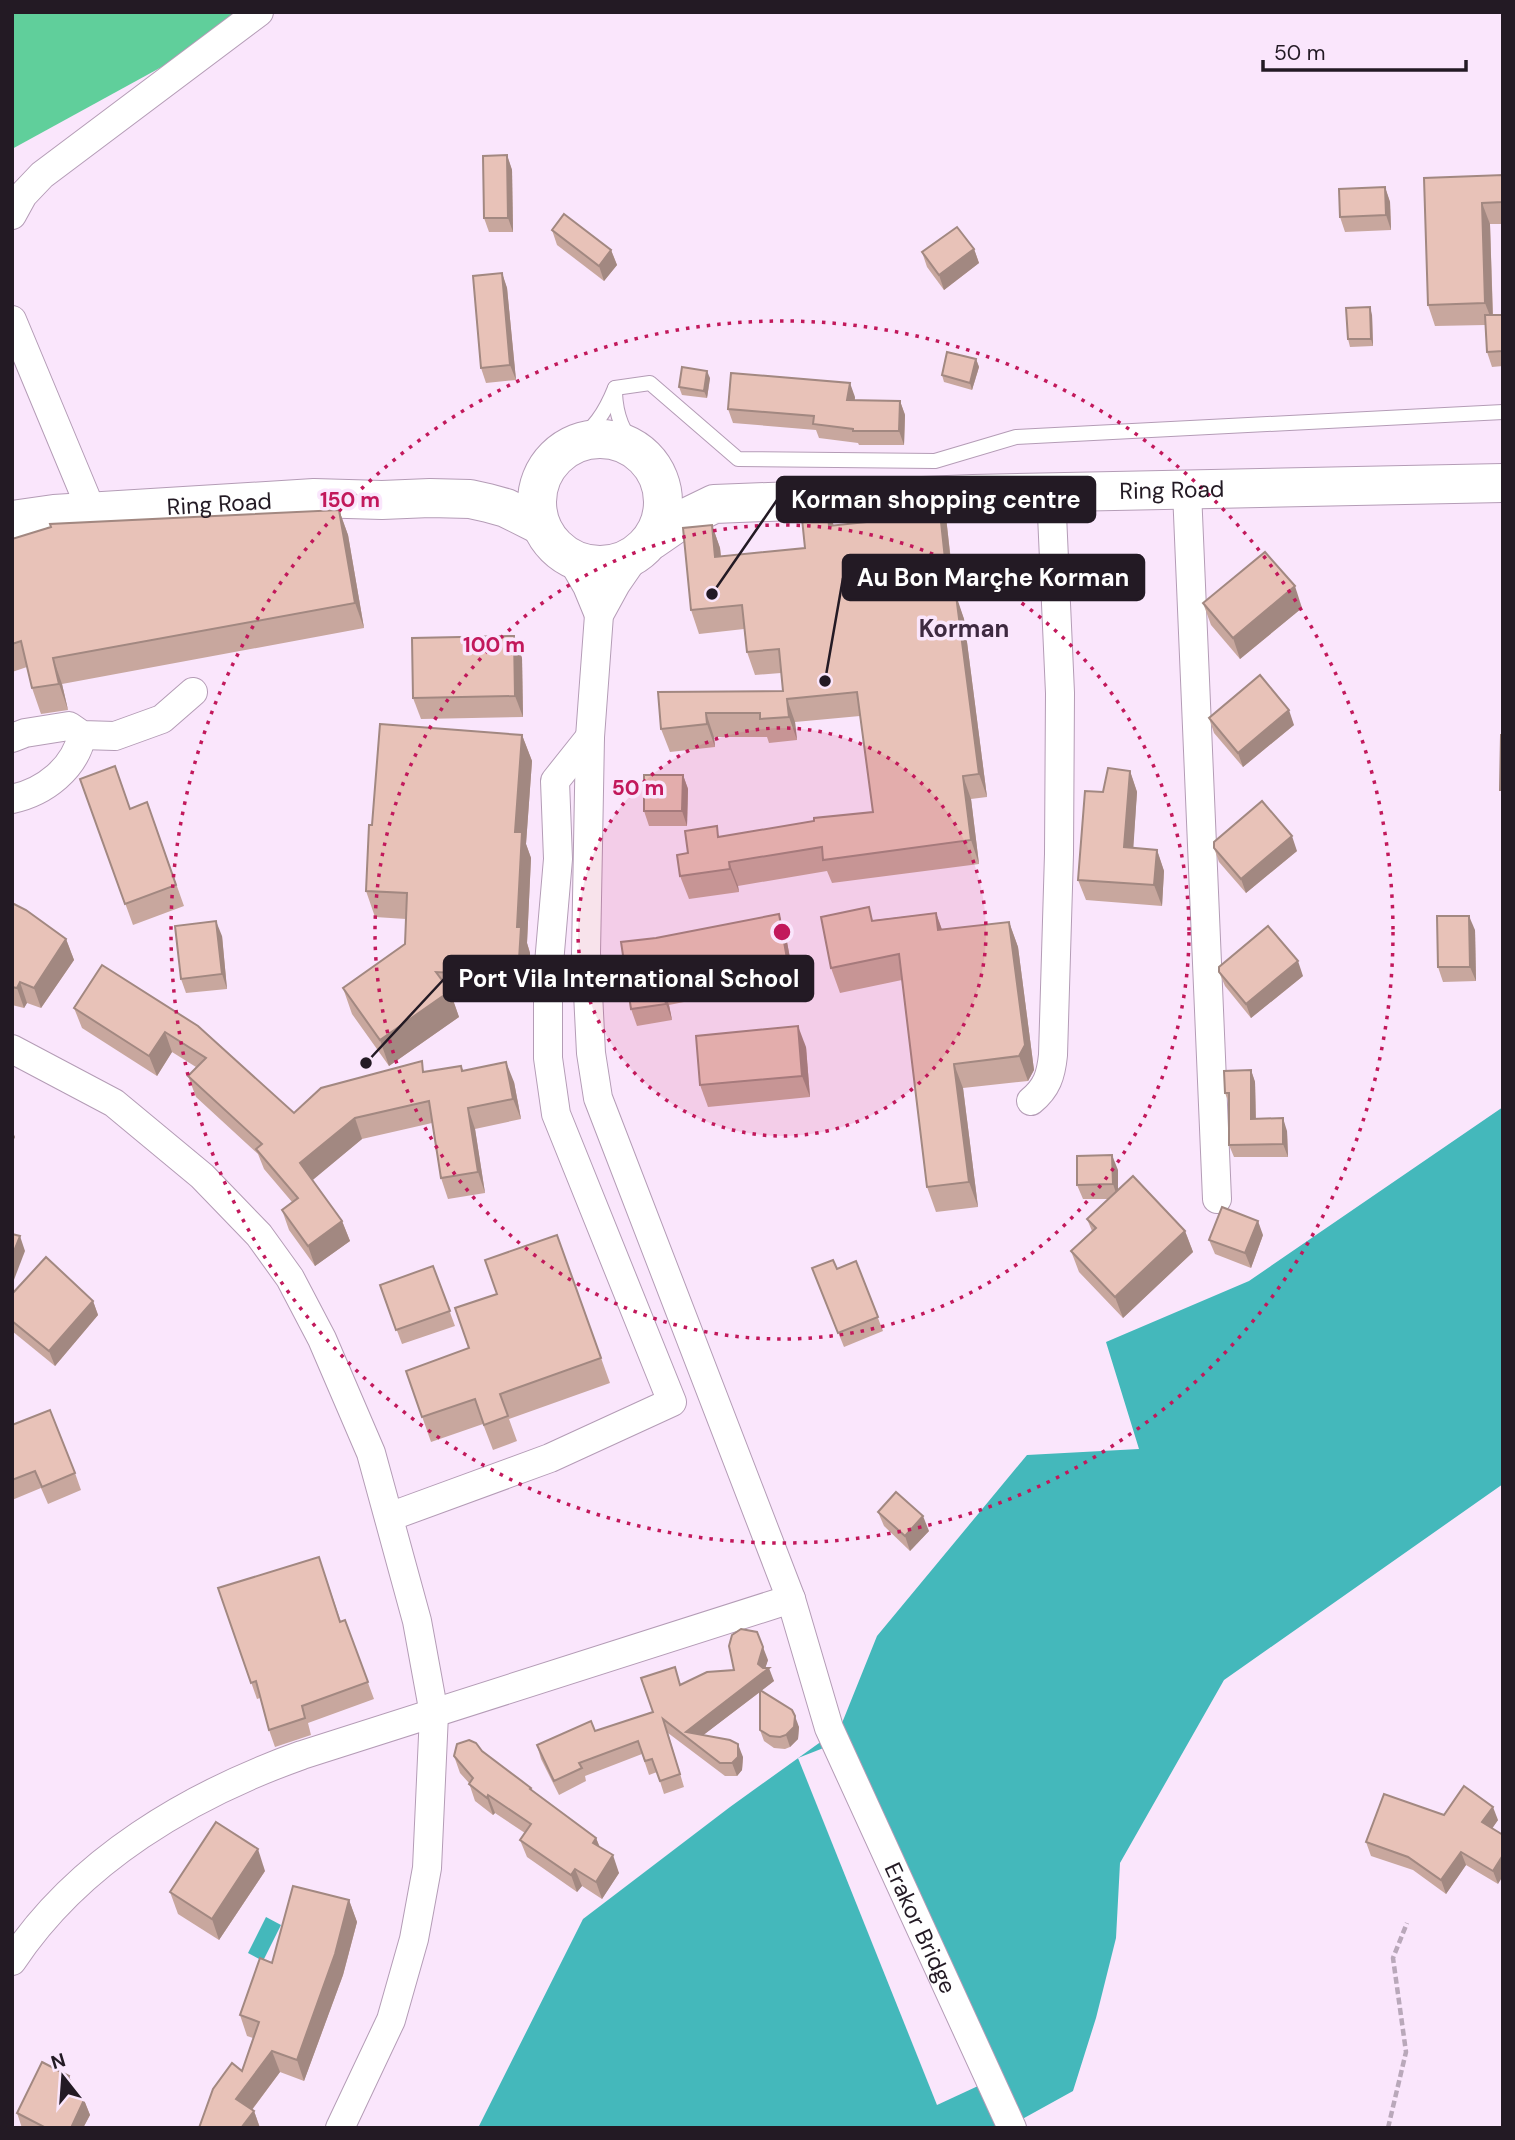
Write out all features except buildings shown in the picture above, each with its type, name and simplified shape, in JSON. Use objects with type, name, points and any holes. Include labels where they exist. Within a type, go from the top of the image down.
[{"type":"main road","points":[[605,439],[622,443],[646,459],[662,486],[664,505],[661,523],[644,548],[615,564],[593,566],[572,560],[553,545],[540,525],[536,506],[539,486],[559,457],[588,440],[605,439]]},
{"type":"main road","name":"Ring Road","points":[[470,499],[509,485],[559,457]]},
{"type":"main road","name":"Ring Road","points":[[646,459],[683,489],[714,504]]},
{"type":"main road","name":"Ring Road","points":[[644,548],[681,520],[714,504],[1051,492],[1503,483]]},
{"type":"main road","name":"Ring Road","points":[[12,520],[92,512],[314,498],[470,499],[506,508],[540,525]]},
{"type":"street","points":[[12,215],[23,195],[41,175],[259,12]]},
{"type":"street","points":[[12,320],[92,512]]},
{"type":"street","points":[[1187,491],[1217,1199]]},
{"type":"street","points":[[1031,1101],[1043,1091],[1047,1083],[1052,1055],[1059,854],[1059,693],[1051,492]]},
{"type":"street","points":[[599,615],[615,584],[644,548]]},
{"type":"street","points":[[572,560],[599,615]]},
{"type":"street","name":"Erakor Bridge","points":[[599,615],[590,737],[586,898],[591,1053],[601,1105],[790,1600],[829,1728],[1012,2128]]},
{"type":"street","points":[[12,738],[25,733],[69,726],[82,735],[115,736],[162,719],[193,692]]},
{"type":"street","points":[[12,799],[33,791],[64,771],[73,760],[82,735]]},
{"type":"street","points":[[389,1517],[550,1458],[672,1402],[556,1114],[548,1058],[548,975],[558,859],[555,781],[590,737]]},
{"type":"street","points":[[548,1002],[588,1001]]},
{"type":"street","points":[[12,1049],[114,1103],[202,1176],[259,1235],[290,1278],[322,1339],[370,1454],[417,1621],[434,1714],[427,1868],[414,1939],[391,2020],[340,2128]]},
{"type":"street","points":[[556,1114],[601,1105]]},
{"type":"street","points":[[587,1194],[628,1177]]},
{"type":"street","points":[[620,1272],[653,1241]]},
{"type":"street","points":[[661,1372],[699,1362]]},
{"type":"street","points":[[12,1961],[30,1934],[94,1870],[176,1812],[253,1772],[790,1600]]},
{"type":"lane","points":[[615,388],[650,383],[738,459],[935,461],[1016,437],[1503,412]]},
{"type":"lane","points":[[559,457],[597,423],[607,410],[615,388]]},
{"type":"lane","points":[[615,388],[616,410],[621,424],[646,459]]},
{"type":"path","points":[[1388,2128],[1406,2052],[1393,1958],[1407,1923]]},
{"type":"shaded area","points":[[12,12],[262,12],[12,149]]},
{"type":"shaded area","points":[[1503,1107],[1503,1484],[1224,1680],[1120,1863],[1116,1938],[1096,2018],[1073,2091],[1006,2128],[478,2128],[583,1919],[730,1807],[840,1728],[877,1636],[1027,1455],[1139,1449],[1106,1342],[1249,1281]]},
{"type":"shaded area","points":[[266,1917],[281,1925],[263,1961],[248,1953]]},
{"type":"pier","points":[[849,1738],[991,2080],[937,2105],[798,1758]]},
{"type":"place","name":"Korman shopping centre","points":[[712,594]]},
{"type":"place","name":"Au Bon Marçhe Korman","points":[[825,681]]},
{"type":"place","name":"Port Vila International School","points":[[366,1063]]},
{"type":"district","name":"Korman","points":[[964,628]]}]
